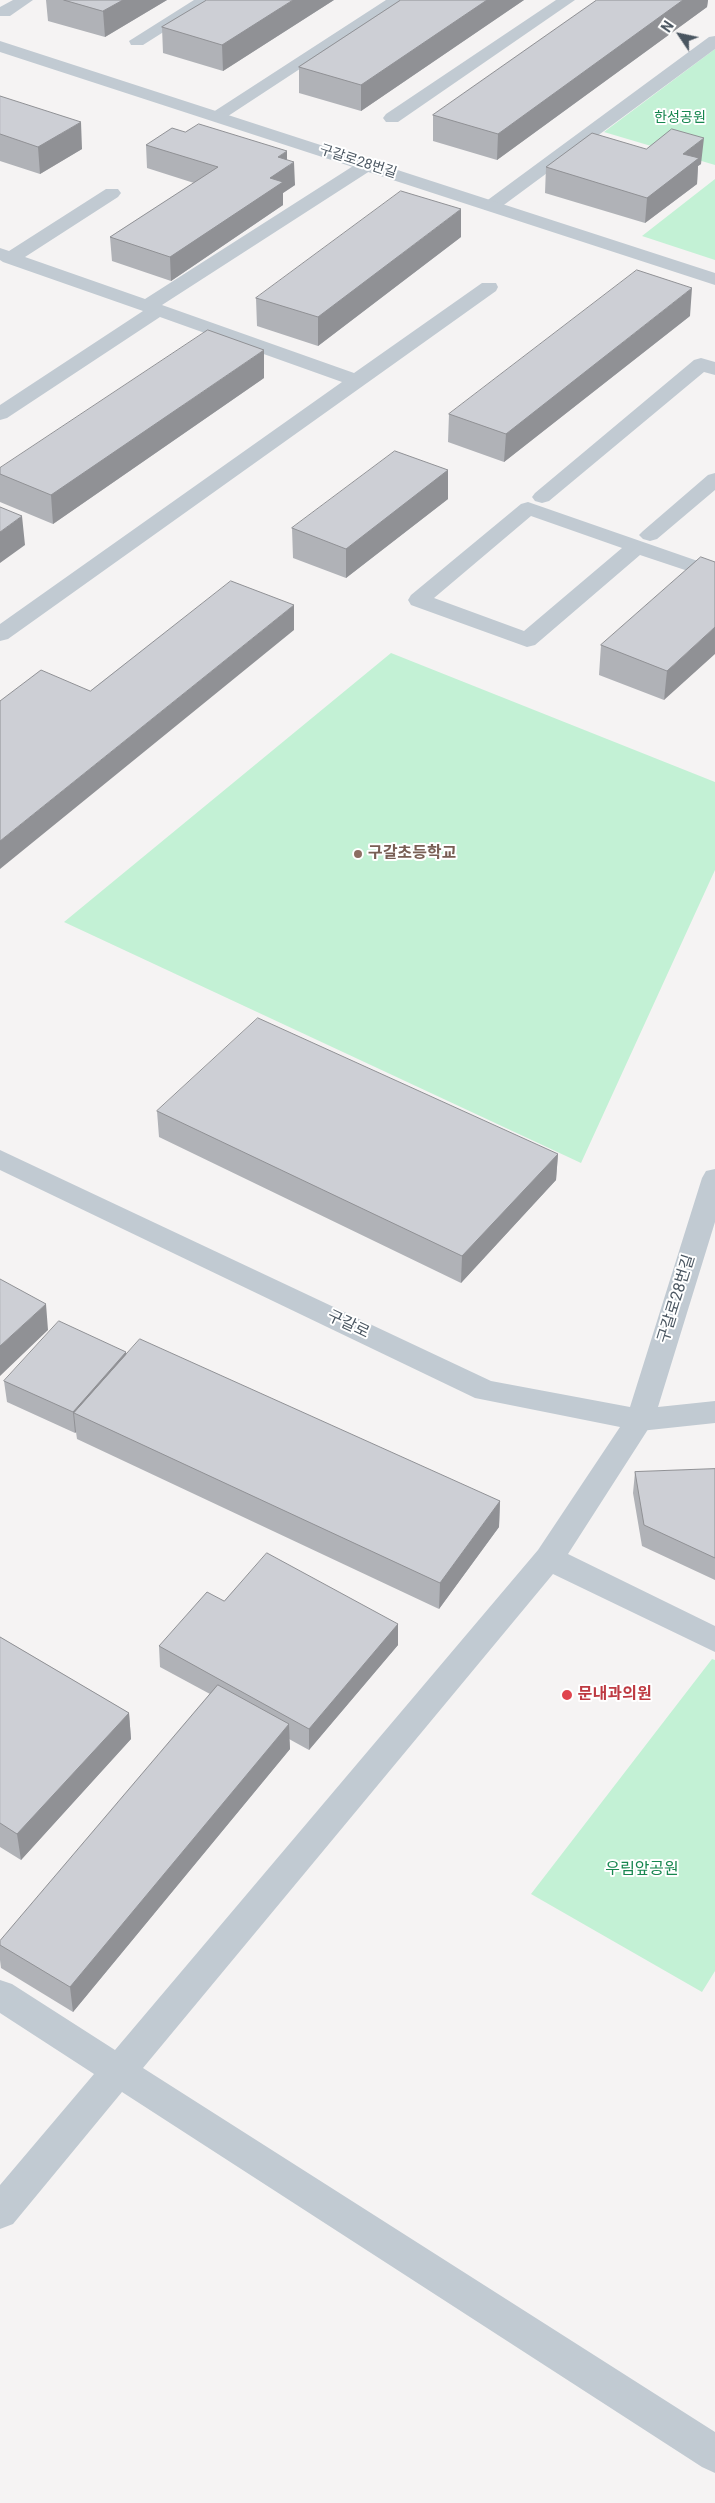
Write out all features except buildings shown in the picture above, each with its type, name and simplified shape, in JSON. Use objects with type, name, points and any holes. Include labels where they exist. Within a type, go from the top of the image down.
[{"type":"street","points":[[4,12],[25,0]]},
{"type":"street","points":[[137,41],[206,0]]},
{"type":"street","points":[[216,116],[397,0]]},
{"type":"street","points":[[392,118],[567,0]]},
{"type":"street","points":[[490,206],[715,41]]},
{"type":"street","name":"구갈로28번길","points":[[0,46],[715,279]]},
{"type":"street","points":[[0,414],[153,308],[367,166]]},
{"type":"street","points":[[5,256],[112,193]]},
{"type":"street","points":[[5,256],[357,381]]},
{"type":"street","points":[[0,634],[489,287]]},
{"type":"street","points":[[715,369],[701,364],[542,497],[715,574]]},
{"type":"street","points":[[715,478],[643,541],[527,640],[419,600],[528,508],[643,541],[715,558]]},
{"type":"street","name":"구갈로","points":[[0,1159],[485,1390],[640,1420],[715,1412]]},
{"type":"street","name":"구갈로28번길","points":[[0,2212],[549,1558],[640,1420],[715,1178]]},
{"type":"street","points":[[549,1558],[715,1640]]},
{"type":"street","points":[[0,1995],[117,2072],[715,2454]]},
{"type":"green space","name":"한성공원","points":[[715,49],[715,165],[604,132]]},
{"type":"green space","points":[[715,179],[715,260],[642,236]]},
{"type":"green space","points":[[391,653],[715,782],[715,870],[581,1163],[64,922]]},
{"type":"green space","name":"우림앞공원","points":[[712,1659],[715,1660],[715,1971],[702,1992],[531,1894]]},
{"type":"place","name":"구갈초등학교","points":[[358,854]]},
{"type":"place","name":"문내과의원","points":[[567,1695]]}]
